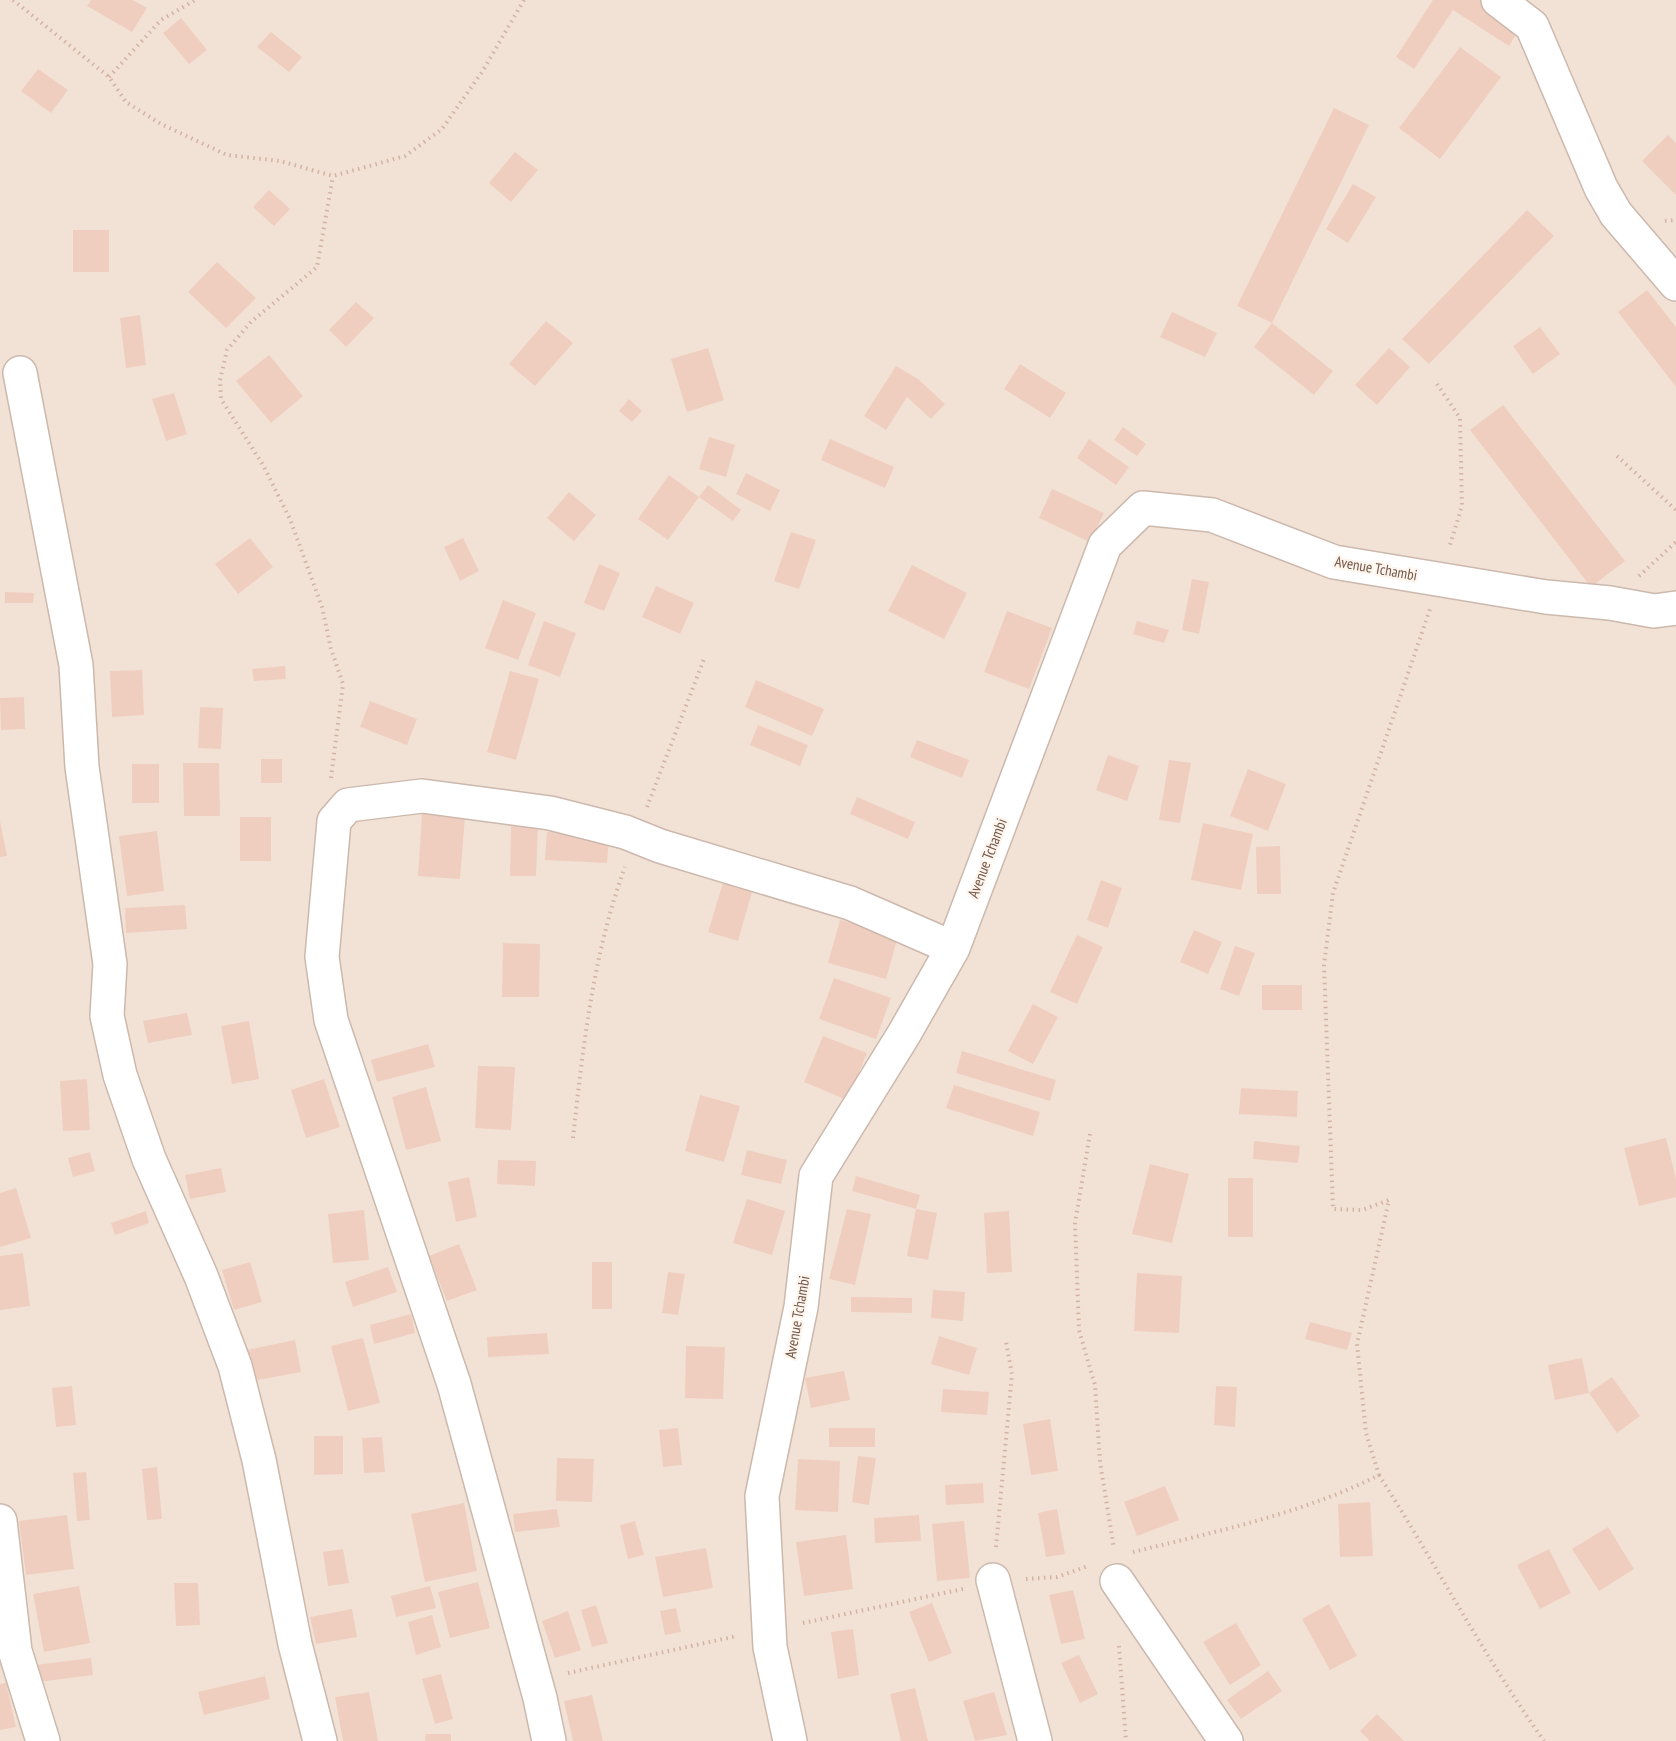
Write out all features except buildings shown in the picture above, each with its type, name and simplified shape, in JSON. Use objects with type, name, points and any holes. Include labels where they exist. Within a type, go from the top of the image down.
[{"type":"street","points":[[1498,0],[1532,26],[1601,188],[1616,214],[1676,284]]},
{"type":"street","points":[[20,373],[76,665],[82,767],[110,964],[107,1017],[120,1075],[149,1159],[201,1275],[235,1366],[259,1460],[295,1644],[320,1741]]},
{"type":"street","name":"Avenue Tchambi","points":[[790,1741],[768,1630],[762,1496],[801,1307],[816,1176],[904,1034],[953,948],[1105,545],[1143,508],[1189,515],[1212,515],[1334,562],[1546,597],[1610,603],[1654,611],[1676,608]]},
{"type":"street","points":[[549,1741],[535,1679],[454,1384],[331,1020],[322,957],[334,821],[348,805],[422,796],[550,813],[850,903],[953,948]]},
{"type":"street","points":[[0,1521],[15,1651],[43,1741]]},
{"type":"street","points":[[1116,1569],[1226,1741]]},
{"type":"street","points":[[993,1580],[1035,1741]]},
{"type":"path","points":[[12,0],[109,77],[126,102],[161,124],[227,155],[280,161],[333,176],[405,156],[442,129],[482,72],[524,0]]},
{"type":"path","points":[[109,77],[161,20],[195,0]]},
{"type":"path","points":[[333,176],[317,267],[251,322],[227,350],[220,380],[221,399],[263,465],[290,519],[322,607],[332,649],[344,684],[330,775],[334,821]]},
{"type":"path","points":[[1437,384],[1460,418],[1462,506],[1440,579],[1333,893],[1324,965],[1333,1209],[1362,1210],[1389,1200],[1357,1344],[1365,1433],[1379,1475],[1421,1540],[1506,1687],[1544,1741]]},
{"type":"path","points":[[1617,456],[1676,510]]},
{"type":"path","points":[[1610,603],[1676,542]]},
{"type":"path","points":[[573,1138],[585,1024],[614,895],[704,659]]},
{"type":"path","points":[[1090,1134],[1076,1223],[1079,1329],[1095,1385],[1100,1462],[1116,1569]]},
{"type":"path","points":[[993,1580],[1012,1374],[1006,1342]]},
{"type":"path","points":[[535,1679],[947,1593],[993,1580],[1057,1577],[1116,1569],[1209,1533],[1348,1490],[1379,1475]]},
{"type":"path","points":[[1119,1641],[1126,1741]]},
{"type":"shaded area","points":[[0,0],[1676,0],[1676,1741],[0,1741]]}]
